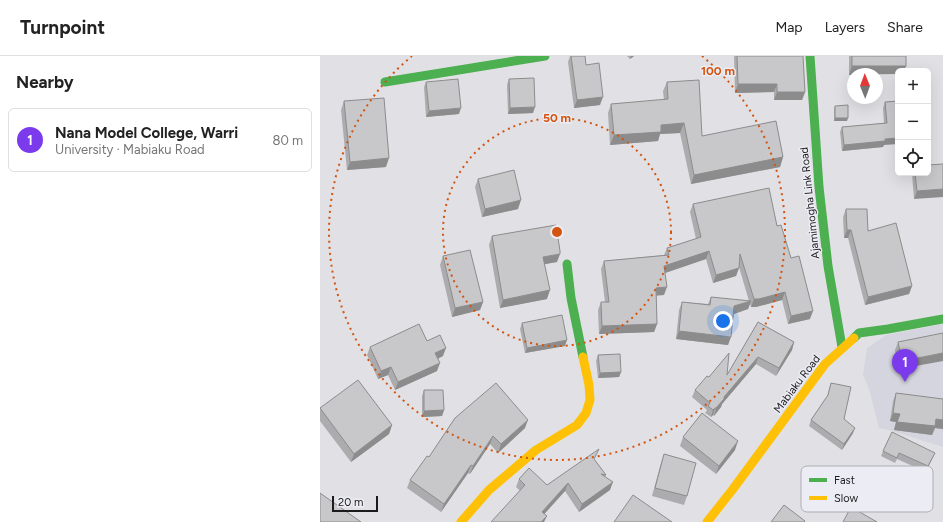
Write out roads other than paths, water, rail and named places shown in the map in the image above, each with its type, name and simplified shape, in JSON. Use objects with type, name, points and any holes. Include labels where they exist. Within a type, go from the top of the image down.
[{"type":"street","points":[[385,82],[545,56]]},
{"type":"street","name":"Ajamimogha Link Road","points":[[810,56],[819,187],[828,266],[842,347]]},
{"type":"street","points":[[461,522],[489,490],[536,450],[576,425],[586,413],[590,400],[589,385],[571,298],[567,264]]},
{"type":"street","name":"Mabiaku Road","points":[[707,522],[825,364],[842,347],[859,333],[943,319]]},
{"type":"place","name":"Nana Model College, Warri","points":[[905,382]]}]
